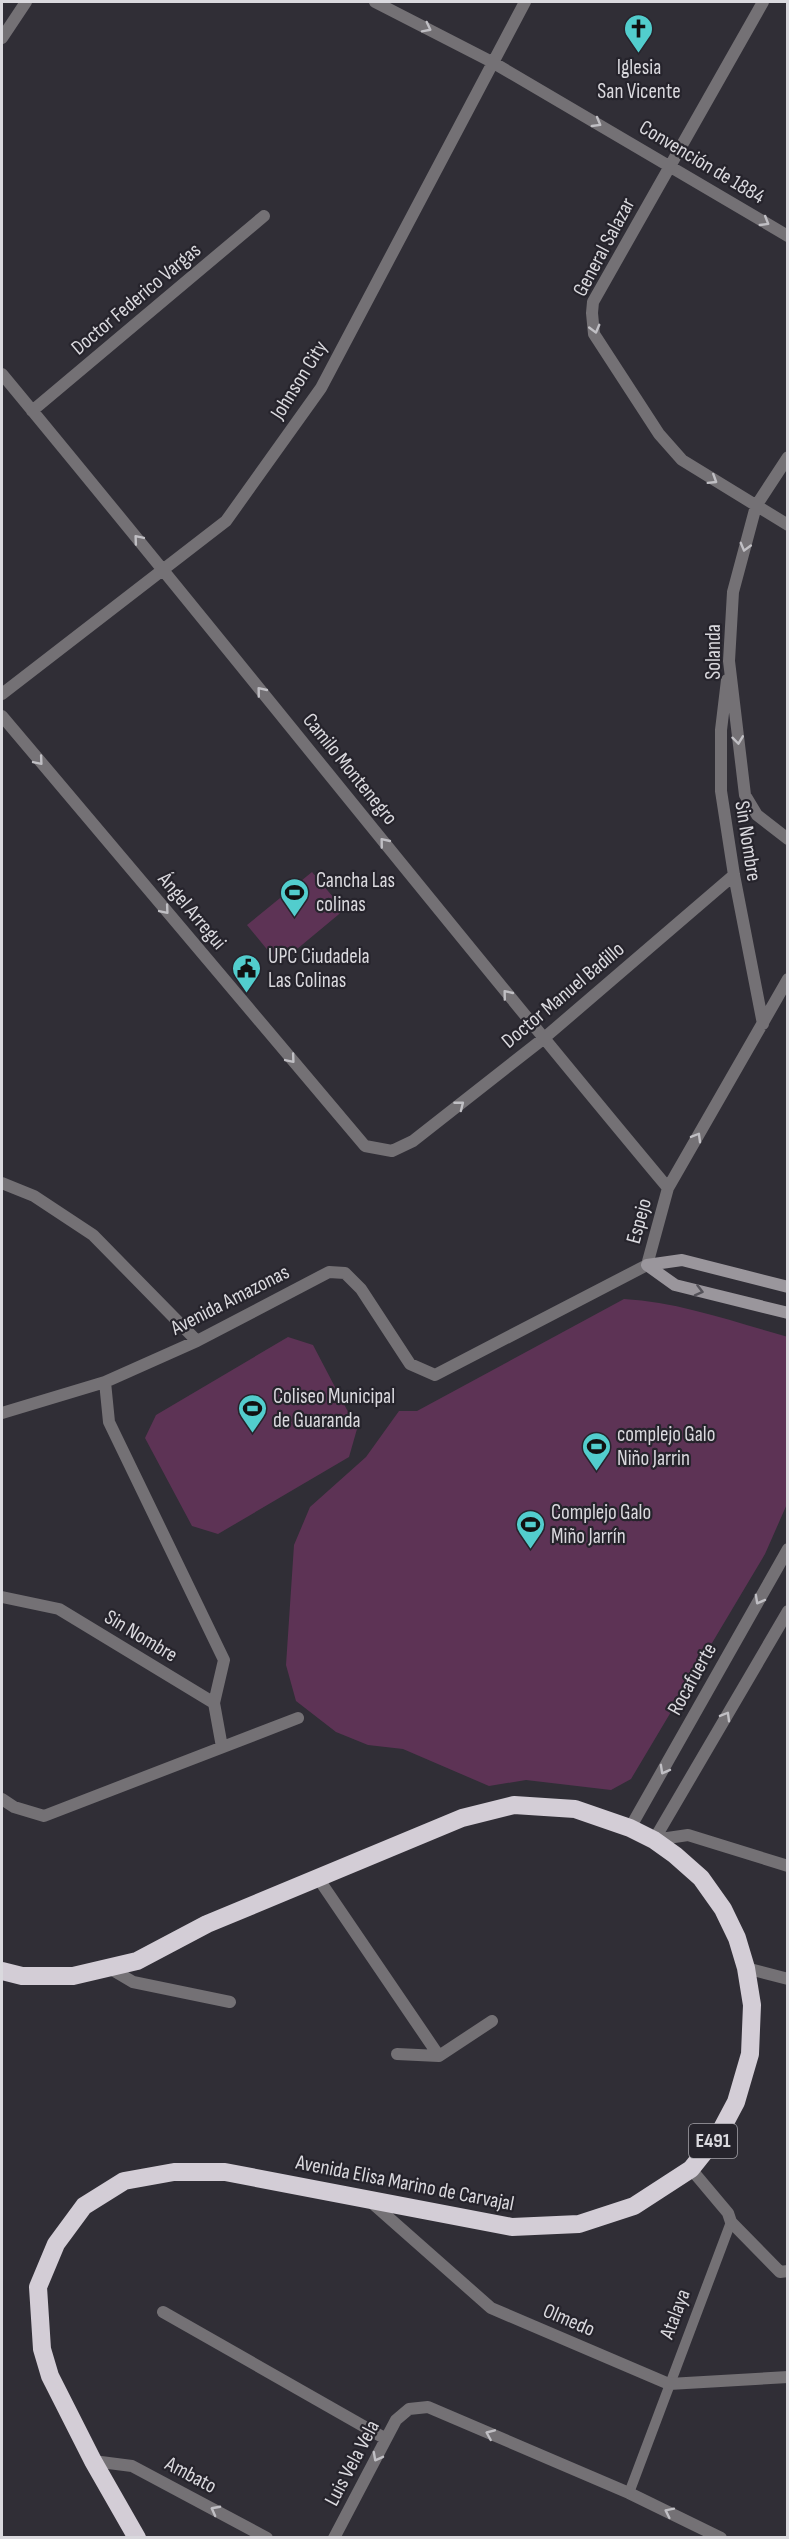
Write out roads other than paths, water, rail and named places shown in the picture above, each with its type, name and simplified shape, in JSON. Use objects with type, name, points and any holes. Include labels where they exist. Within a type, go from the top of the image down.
[{"type":"highway","name":"Avenida Elisa Marino de Carvajal","points":[[2,1971],[22,1976],[73,1976],[111,1969],[137,1961],[207,1924],[462,1818],[514,1806],[575,1809],[630,1828],[654,1840],[701,1878],[737,1938],[746,1968],[752,2005],[750,2054],[736,2102],[719,2134],[691,2169],[634,2206],[579,2224],[512,2227],[371,2202],[225,2172],[174,2172],[124,2181],[84,2206],[56,2244],[38,2287],[42,2349],[47,2367],[93,2461],[137,2538]]},
{"type":"street","points":[[2,38],[26,2]]},
{"type":"street","name":"Convención de 1884","points":[[375,2],[492,62],[788,236]]},
{"type":"street","name":"Johnson City","points":[[2,694],[162,568],[226,521],[321,388],[525,2]]},
{"type":"street","name":"General Salazar","points":[[763,2],[593,302],[592,313],[594,334],[659,434],[681,460],[788,525]]},
{"type":"street","name":"Doctor Federico Vargas","points":[[32,411],[264,216]]},
{"type":"street","name":"Camilo Montenegro","points":[[2,374],[543,1039],[668,1188]]},
{"type":"street","name":"Solanda","points":[[788,458],[756,506],[733,592],[729,661],[744,795],[757,815],[788,839]]},
{"type":"street","name":"Sin Nombre","points":[[729,661],[721,730],[721,791],[734,875],[763,1024]]},
{"type":"street","name":"Ángel Arregui","points":[[2,716],[365,1146],[392,1151],[413,1141]]},
{"type":"street","name":"Doctor Manuel Badillo","points":[[413,1141],[543,1039],[734,875]]},
{"type":"street","name":"Espejo","points":[[435,1375],[647,1265],[668,1188],[788,979]]},
{"type":"street","points":[[2,1183],[34,1196],[93,1235],[197,1341]]},
{"type":"street","points":[[647,1265],[682,1260],[788,1287]]},
{"type":"street","points":[[647,1265],[675,1285],[788,1313]]},
{"type":"street","name":"Avenida Amazonas","points":[[2,1413],[105,1382],[197,1341],[329,1272],[345,1273],[362,1289],[410,1364],[435,1375]]},
{"type":"street","points":[[105,1382],[109,1422],[224,1660],[214,1703],[222,1747]]},
{"type":"street","name":"Rocafuerte","points":[[630,1828],[788,1549]]},
{"type":"street","name":"Sin Nombre","points":[[2,1598],[59,1610],[214,1703]]},
{"type":"street","points":[[654,1840],[788,1611]]},
{"type":"street","points":[[2,1799],[14,1808],[44,1816],[298,1718]]},
{"type":"street","points":[[654,1840],[688,1835],[788,1866]]},
{"type":"street","points":[[318,1878],[439,2056]]},
{"type":"street","points":[[746,1968],[788,1979]]},
{"type":"street","points":[[111,1969],[134,1982],[230,2002]]},
{"type":"street","points":[[397,2054],[439,2056],[492,2021]]},
{"type":"street","points":[[691,2169],[728,2213],[732,2222],[780,2272],[788,2271]]},
{"type":"street","name":"Olmedo","points":[[371,2202],[491,2307],[669,2384],[788,2377]]},
{"type":"street","points":[[163,2312],[386,2439]]},
{"type":"street","name":"Luis Vela Vela","points":[[334,2538],[396,2420],[409,2409],[428,2408],[629,2493]]},
{"type":"street","name":"Ambato","points":[[93,2461],[132,2466],[267,2538]]},
{"type":"street","points":[[629,2493],[722,2538]]},
{"type":"lane","name":"Atalaya","points":[[629,2493],[732,2222]]},
{"type":"place","name":"Iglesia San Vicente","points":[[639,54]]},
{"type":"place","name":"Cancha Las colinas","points":[[295,918]]},
{"type":"place","name":"UPC Ciudadela Las Colinas","points":[[247,994]]},
{"type":"place","name":"Coliseo Municipal de Guaranda","points":[[252,1434]]},
{"type":"place","name":"complejo Galo Niño Jarrin","points":[[596,1472]]},
{"type":"place","name":"Complejo Galo Miño Jarrín","points":[[530,1550]]}]
